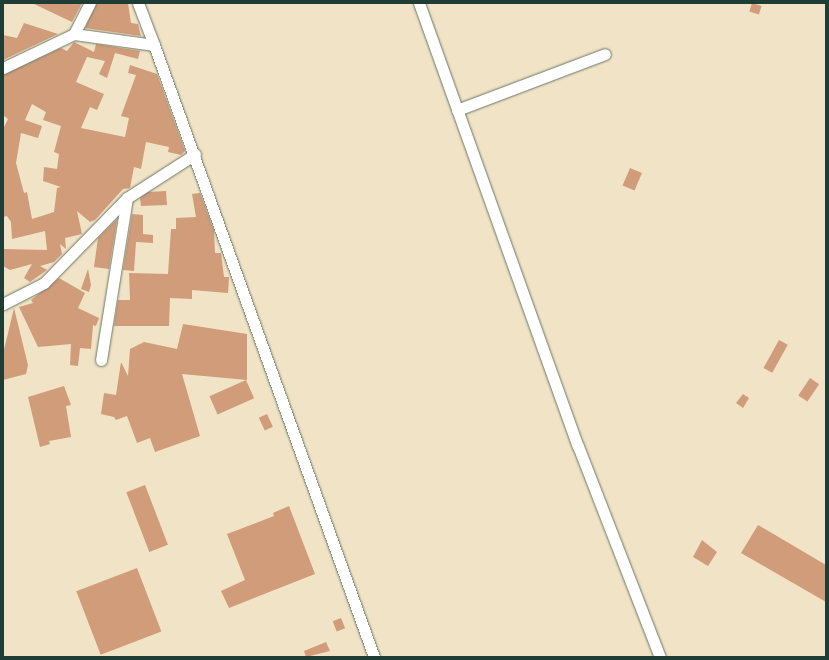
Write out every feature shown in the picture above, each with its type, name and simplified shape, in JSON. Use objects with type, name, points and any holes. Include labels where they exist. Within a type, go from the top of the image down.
[{"type":"street","points":[[74,34],[90,3]]},
{"type":"street","points":[[138,3],[195,154],[374,657]]},
{"type":"street","points":[[418,3],[578,446],[660,657]]},
{"type":"street","points":[[3,68],[74,34],[154,45]]},
{"type":"street","points":[[457,110],[605,54]]},
{"type":"street","points":[[3,304],[44,283],[127,198],[195,154]]},
{"type":"street","points":[[101,360],[127,198]]},
{"type":"building","points":[[32,3],[82,3],[72,22]]},
{"type":"building","points":[[97,3],[128,3],[131,23],[138,24],[141,36],[85,28]]},
{"type":"building","points":[[752,3],[762,6],[759,15],[749,12]]},
{"type":"building","points":[[24,23],[58,34],[3,60],[3,35],[17,38]]},
{"type":"building","points":[[74,42],[94,52],[96,44],[140,51],[138,59],[115,53],[107,78],[99,74],[105,61],[87,57],[76,82],[104,94],[97,110],[90,107],[81,128],[125,137],[129,118],[121,116],[136,75],[128,73],[130,65],[157,74],[185,151],[181,155],[168,152],[169,147],[146,142],[141,169],[134,167],[130,188],[123,189],[95,220],[90,222],[77,211],[82,234],[65,238],[66,249],[60,244],[62,254],[54,262],[40,266],[47,270],[30,282],[24,278],[32,264],[10,270],[3,266],[3,249],[47,250],[45,231],[12,239],[11,222],[7,216],[3,217],[3,129],[8,119],[3,115],[3,75],[61,48],[67,51]],"holes":[[[32,104],[46,112],[43,120],[61,126],[54,152],[59,154],[57,169],[44,167],[43,181],[61,187],[57,188],[54,212],[32,219],[27,192],[24,193],[16,163],[21,133],[38,138],[42,126],[25,120]]]},
{"type":"building","points":[[630,168],[642,173],[635,191],[623,185]]},
{"type":"building","points":[[166,191],[167,205],[141,206],[140,198],[148,192]]},
{"type":"building","points":[[200,193],[214,231],[215,253],[221,253],[224,277],[229,277],[228,293],[192,290],[192,299],[170,298],[169,326],[114,326],[118,300],[130,300],[129,273],[168,274],[171,229],[176,229],[176,218],[196,217],[192,194]]},
{"type":"building","points":[[132,214],[143,215],[143,234],[153,235],[153,243],[136,242],[134,271],[123,270]]},
{"type":"building","points":[[117,219],[109,269],[94,267],[98,238]]},
{"type":"building","points":[[88,269],[91,285],[89,292],[81,289]]},
{"type":"building","points":[[59,278],[85,293],[78,308],[99,318],[96,326],[93,325],[91,349],[80,348],[78,366],[70,365],[71,344],[38,347],[19,307],[33,303],[31,300]]},
{"type":"building","points":[[14,308],[28,365],[26,374],[3,380],[3,354]]},
{"type":"building","points":[[183,324],[247,334],[247,380],[182,374],[200,436],[155,452],[150,438],[137,443],[127,416],[116,420],[114,417],[101,414],[104,393],[116,395],[121,362],[128,376],[130,349],[144,342],[177,349]]},
{"type":"building","points":[[779,340],[788,345],[772,373],[763,368]]},
{"type":"building","points":[[810,378],[819,384],[807,402],[798,395]]},
{"type":"building","points":[[246,380],[254,398],[218,415],[209,396]]},
{"type":"building","points":[[64,386],[71,405],[66,406],[71,437],[49,441],[50,444],[40,447],[28,397]]},
{"type":"building","points":[[743,394],[749,398],[743,408],[736,403]]},
{"type":"building","points":[[267,414],[273,427],[265,430],[259,418]]},
{"type":"building","points":[[145,485],[168,545],[149,552],[126,492]]},
{"type":"building","points":[[289,506],[315,574],[229,608],[221,591],[245,580],[227,534],[274,516],[273,513]]},
{"type":"building","points":[[758,525],[826,565],[826,602],[741,553]]},
{"type":"building","points":[[702,540],[717,552],[708,566],[693,557]]},
{"type":"building","points":[[137,568],[161,631],[101,655],[76,591]]},
{"type":"building","points":[[341,618],[345,628],[337,632],[333,621]]},
{"type":"building","points":[[326,642],[330,651],[306,657],[304,651]]}]
